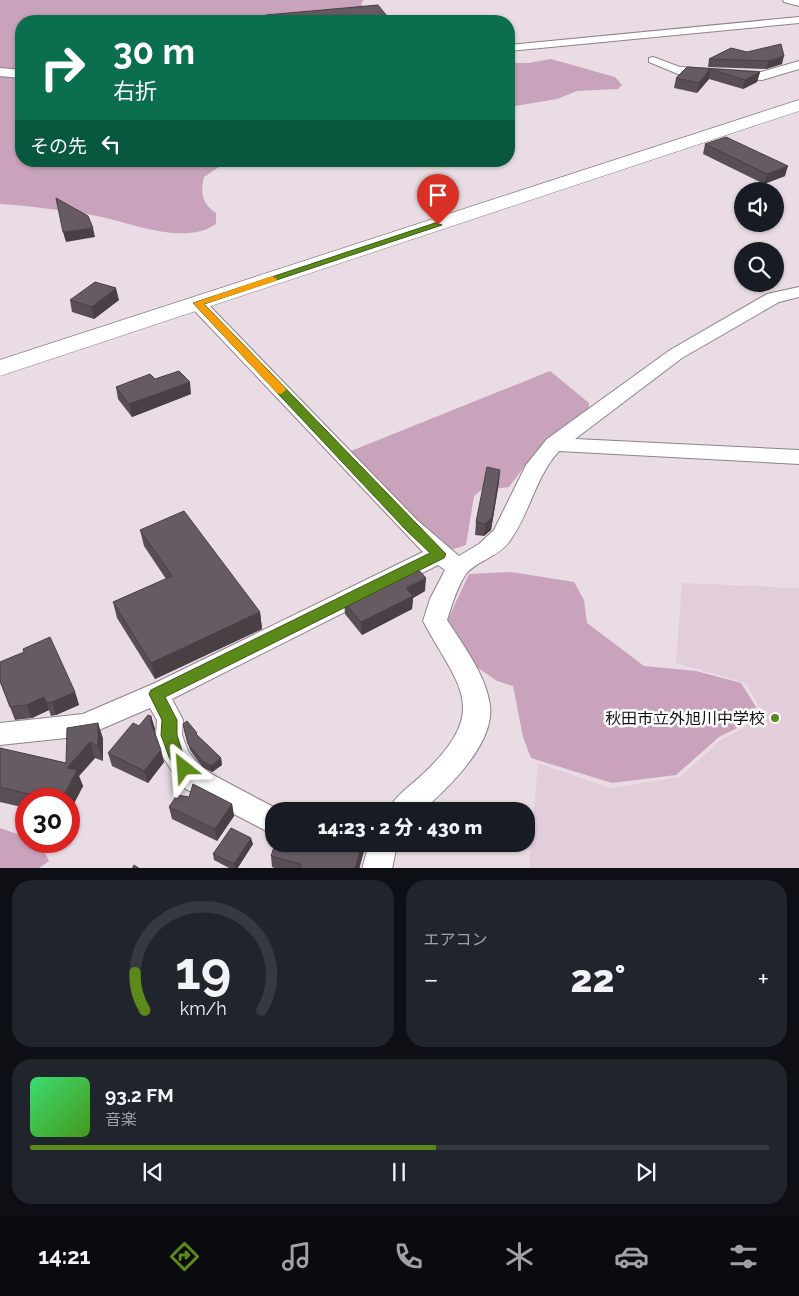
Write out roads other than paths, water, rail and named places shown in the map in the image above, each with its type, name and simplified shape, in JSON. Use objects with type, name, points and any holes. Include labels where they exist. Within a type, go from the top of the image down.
[{"type":"street","points":[[788,0],[799,4]]},
{"type":"street","points":[[515,47],[799,20]]},
{"type":"street","points":[[652,60],[678,70],[762,76],[799,65]]},
{"type":"street","points":[[0,72],[15,73]]},
{"type":"street","points":[[0,368],[799,105]]},
{"type":"street","points":[[0,734],[85,725],[449,561],[485,551],[501,537],[515,514],[532,471],[541,455],[554,444],[676,354],[773,298],[799,292]]},
{"type":"street","points":[[197,303],[409,526],[449,561]]},
{"type":"street","points":[[554,444],[799,457]]},
{"type":"street","points":[[413,802],[432,786],[464,747],[477,715],[471,685],[435,621],[442,599],[449,561]]},
{"type":"street","points":[[156,694],[170,720],[169,735],[177,757],[192,778],[265,817]]},
{"type":"street","points":[[377,868],[381,852]]},
{"type":"place","name":"秋田市立外旭川中学校","points":[[775,718]]}]
